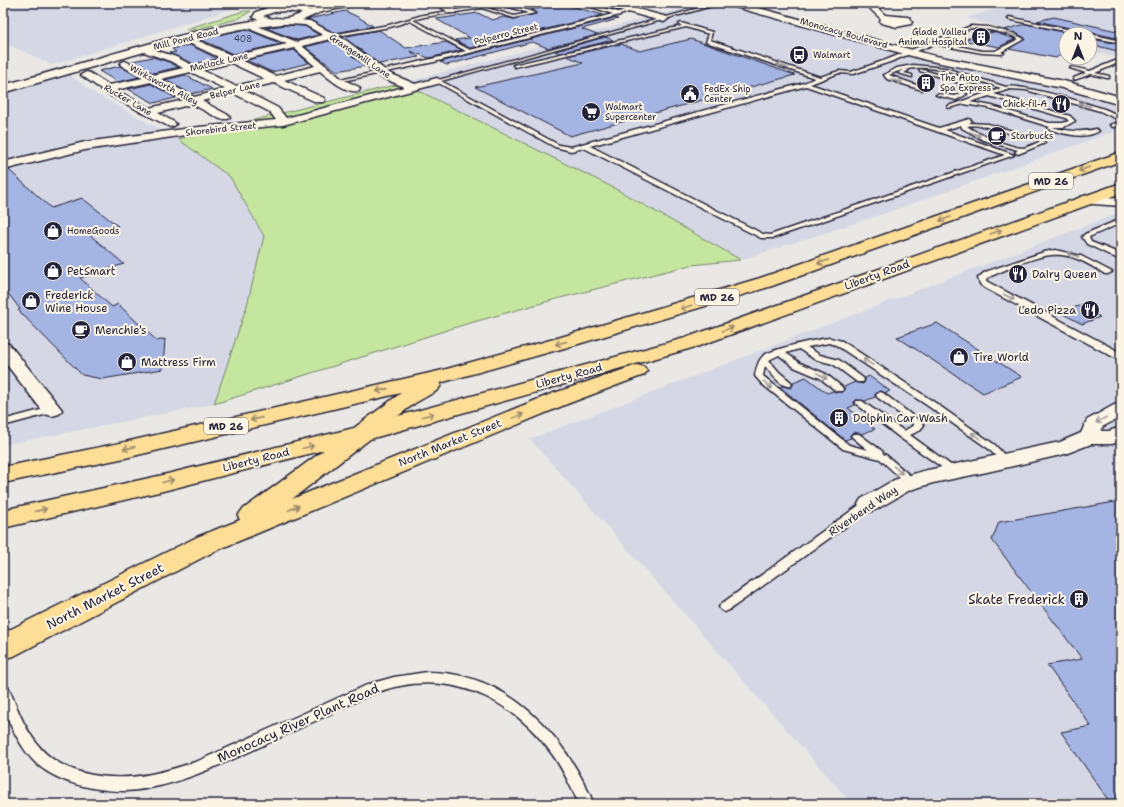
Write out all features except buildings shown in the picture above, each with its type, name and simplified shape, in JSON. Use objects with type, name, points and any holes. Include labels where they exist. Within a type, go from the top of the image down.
[{"type":"main road","name":"Mill Pond Road","points":[[97,61],[109,55],[126,50],[246,20],[260,12],[273,9],[331,3]]},
{"type":"main road","name":"Mill Pond Road","points":[[3,88],[97,61],[238,26],[307,18],[318,10],[353,3]]},
{"type":"main road","name":"Monocacy Boulevard","points":[[731,3],[915,50],[1076,79],[1121,91]]},
{"type":"main road","name":"Monocacy Boulevard","points":[[754,3],[956,63],[1064,85],[1121,101]]},
{"type":"main road","points":[[289,8],[306,11],[307,18]]},
{"type":"main road","name":"Mill Pond Road","points":[[260,12],[258,17],[261,19],[275,21]]},
{"type":"main road","name":"MD 26","points":[[3,475],[124,450],[448,375],[639,321],[766,282],[1121,156]]},
{"type":"main road","name":"Liberty Road","points":[[3,519],[163,483],[363,433],[692,342],[1121,188]]},
{"type":"main road","name":"North Market Street","points":[[3,647],[206,544],[559,399],[678,356],[692,342]]},
{"type":"main road","name":"North Market Street","points":[[206,544],[256,513],[407,398],[448,375]]},
{"type":"street","points":[[438,3],[453,11]]},
{"type":"street","points":[[606,3],[668,20]]},
{"type":"street","points":[[868,3],[882,17],[886,18]]},
{"type":"street","name":"Grangemill Lane","points":[[307,18],[383,73],[414,87]]},
{"type":"street","points":[[254,28],[295,44],[338,81],[355,89]]},
{"type":"street","name":"Matlock Lane","points":[[106,89],[332,36]]},
{"type":"street","points":[[194,42],[320,100]]},
{"type":"street","points":[[144,49],[193,68],[274,110],[283,122]]},
{"type":"street","name":"Wirksworth Alley","points":[[125,64],[224,117]]},
{"type":"street","name":"Belper Lane","points":[[148,112],[322,67]]},
{"type":"street","name":"Rucker Lane","points":[[86,75],[106,89],[170,124]]},
{"type":"street","name":"Shorebird Street","points":[[3,166],[92,145],[199,130],[283,122],[414,87],[439,82]]},
{"type":"street","points":[[1085,200],[1121,202]]},
{"type":"street","points":[[3,348],[52,410]]},
{"type":"street","points":[[1089,437],[1094,424],[1121,409]]},
{"type":"street","name":"Riverbend Way","points":[[870,504],[902,485],[930,476],[1065,447],[1089,437],[1112,438],[1121,433]]},
{"type":"lane","points":[[260,12],[270,3]]},
{"type":"lane","points":[[332,36],[390,26],[410,20],[453,11],[510,3]]},
{"type":"lane","points":[[582,3],[619,14]]},
{"type":"lane","points":[[439,82],[668,20],[721,3]]},
{"type":"lane","points":[[744,3],[754,3]]},
{"type":"lane","points":[[480,7],[514,17],[533,13],[504,4]]},
{"type":"lane","name":"Polperro Street","points":[[338,81],[383,73],[470,52],[632,10]]},
{"type":"lane","points":[[1009,18],[1121,42]]},
{"type":"lane","points":[[410,20],[470,52]]},
{"type":"lane","points":[[678,24],[710,34],[708,41],[819,78]]},
{"type":"lane","points":[[439,82],[685,26]]},
{"type":"lane","points":[[806,84],[839,72],[850,73],[888,61],[932,42],[965,29],[976,27],[987,28],[1014,35],[1022,39],[1001,52],[982,52],[932,42]]},
{"type":"lane","points":[[940,39],[947,40]]},
{"type":"lane","points":[[979,46],[1001,52]]},
{"type":"lane","points":[[1076,79],[1119,62]]},
{"type":"lane","points":[[922,89],[889,78],[886,75],[902,68],[928,66],[1005,88]]},
{"type":"lane","points":[[1072,68],[1107,77]]},
{"type":"lane","points":[[910,76],[900,73],[909,69],[921,70],[1068,117],[1072,121],[1064,125],[1049,125],[990,107],[962,102]]},
{"type":"lane","points":[[841,78],[848,77],[850,73]]},
{"type":"lane","points":[[439,82],[557,146],[571,148],[585,146],[806,84],[834,80]]},
{"type":"lane","points":[[806,84],[1011,155]]},
{"type":"lane","points":[[950,107],[1005,88],[1014,87],[1026,88],[1102,110],[1121,119]]},
{"type":"lane","points":[[938,94],[956,98],[965,94],[952,89]]},
{"type":"lane","points":[[990,107],[994,110],[1064,132],[1088,134],[1096,131]]},
{"type":"lane","points":[[940,130],[973,120],[983,121],[1002,127]]},
{"type":"lane","points":[[1024,150],[973,133],[964,127],[964,125],[971,123],[985,124],[1018,135],[1028,136]]},
{"type":"lane","points":[[1113,125],[1121,123]]},
{"type":"lane","points":[[585,146],[761,236],[771,237],[1011,155],[1042,143],[1041,141]]},
{"type":"lane","points":[[1118,256],[1089,243],[1085,237],[1121,221]]},
{"type":"lane","points":[[1108,272],[1075,256],[1055,252],[988,274],[982,278],[983,282],[988,286],[1121,358]]},
{"type":"lane","points":[[883,457],[846,447],[765,382],[759,376],[761,366],[767,357],[819,341],[830,340],[839,343],[992,447],[1005,461]]},
{"type":"lane","points":[[800,346],[817,357],[836,362],[860,380]]},
{"type":"lane","points":[[780,352],[797,365],[823,376],[839,388]]},
{"type":"lane","points":[[765,360],[776,374],[788,384]]},
{"type":"lane","points":[[880,395],[919,425],[916,429],[902,435]]},
{"type":"lane","points":[[859,403],[953,472]]},
{"type":"lane","points":[[3,423],[52,410]]},
{"type":"lane","points":[[856,436],[883,457],[911,482]]},
{"type":"lane","name":"Riverbend Way","points":[[725,607],[870,504]]},
{"type":"lane","name":"Monocacy River Plant Road","points":[[3,689],[25,741],[41,759],[63,772],[91,782],[121,784],[158,780],[194,770],[373,688],[400,680],[435,678],[459,680],[481,688],[506,701],[530,720],[556,748],[587,804]]},
{"type":"shaded area","points":[[3,3],[251,3],[52,65],[3,42]]},
{"type":"shaded area","points":[[701,3],[719,3],[920,57],[1060,87],[1121,105],[1121,129],[883,214],[741,260],[614,188],[403,83]]},
{"type":"shaded area","points":[[1014,3],[1114,3],[1121,5],[1121,59],[1098,53],[1098,26],[1058,26],[1058,43],[966,18]]},
{"type":"shaded area","points":[[65,71],[91,91],[178,139],[230,177],[264,236],[247,305],[214,404],[3,445],[3,92],[43,82],[38,79]]},
{"type":"shaded area","points":[[1121,212],[1121,804],[852,804],[530,439]]},
{"type":"green space","points":[[244,11],[251,11],[238,19],[189,31],[186,29]]},
{"type":"green space","points":[[403,83],[614,188],[741,260],[691,265],[560,298],[463,325],[214,404],[247,305],[264,236],[230,177],[178,139]]},
{"type":"place","name":"Glade Valley Animal Hospital","points":[[981,37]]},
{"type":"place","name":"Walmart","points":[[799,55]]},
{"type":"place","name":"The Auto Spa Express","points":[[926,83]]},
{"type":"place","name":"FedEx Ship Center","points":[[690,94]]},
{"type":"place","name":"Chick-fil-A","points":[[1061,104]]},
{"type":"place","name":"Walmart Supercenter","points":[[591,112]]},
{"type":"place","name":"Starbucks","points":[[997,136]]},
{"type":"place","name":"HomeGoods","points":[[53,231]]},
{"type":"place","name":"PetSmart","points":[[53,271]]},
{"type":"place","name":"Dairy Queen","points":[[1018,274]]},
{"type":"place","name":"Frederick Wine House","points":[[31,301]]},
{"type":"place","name":"Ledo Pizza","points":[[1090,310]]},
{"type":"place","name":"Menchie's","points":[[81,330]]},
{"type":"place","name":"Tire World","points":[[959,357]]},
{"type":"place","name":"Mattress Firm","points":[[127,362]]},
{"type":"place","name":"Dolphin Car Wash","points":[[839,418]]},
{"type":"place","name":"Skate Frederick","points":[[1079,599]]}]
